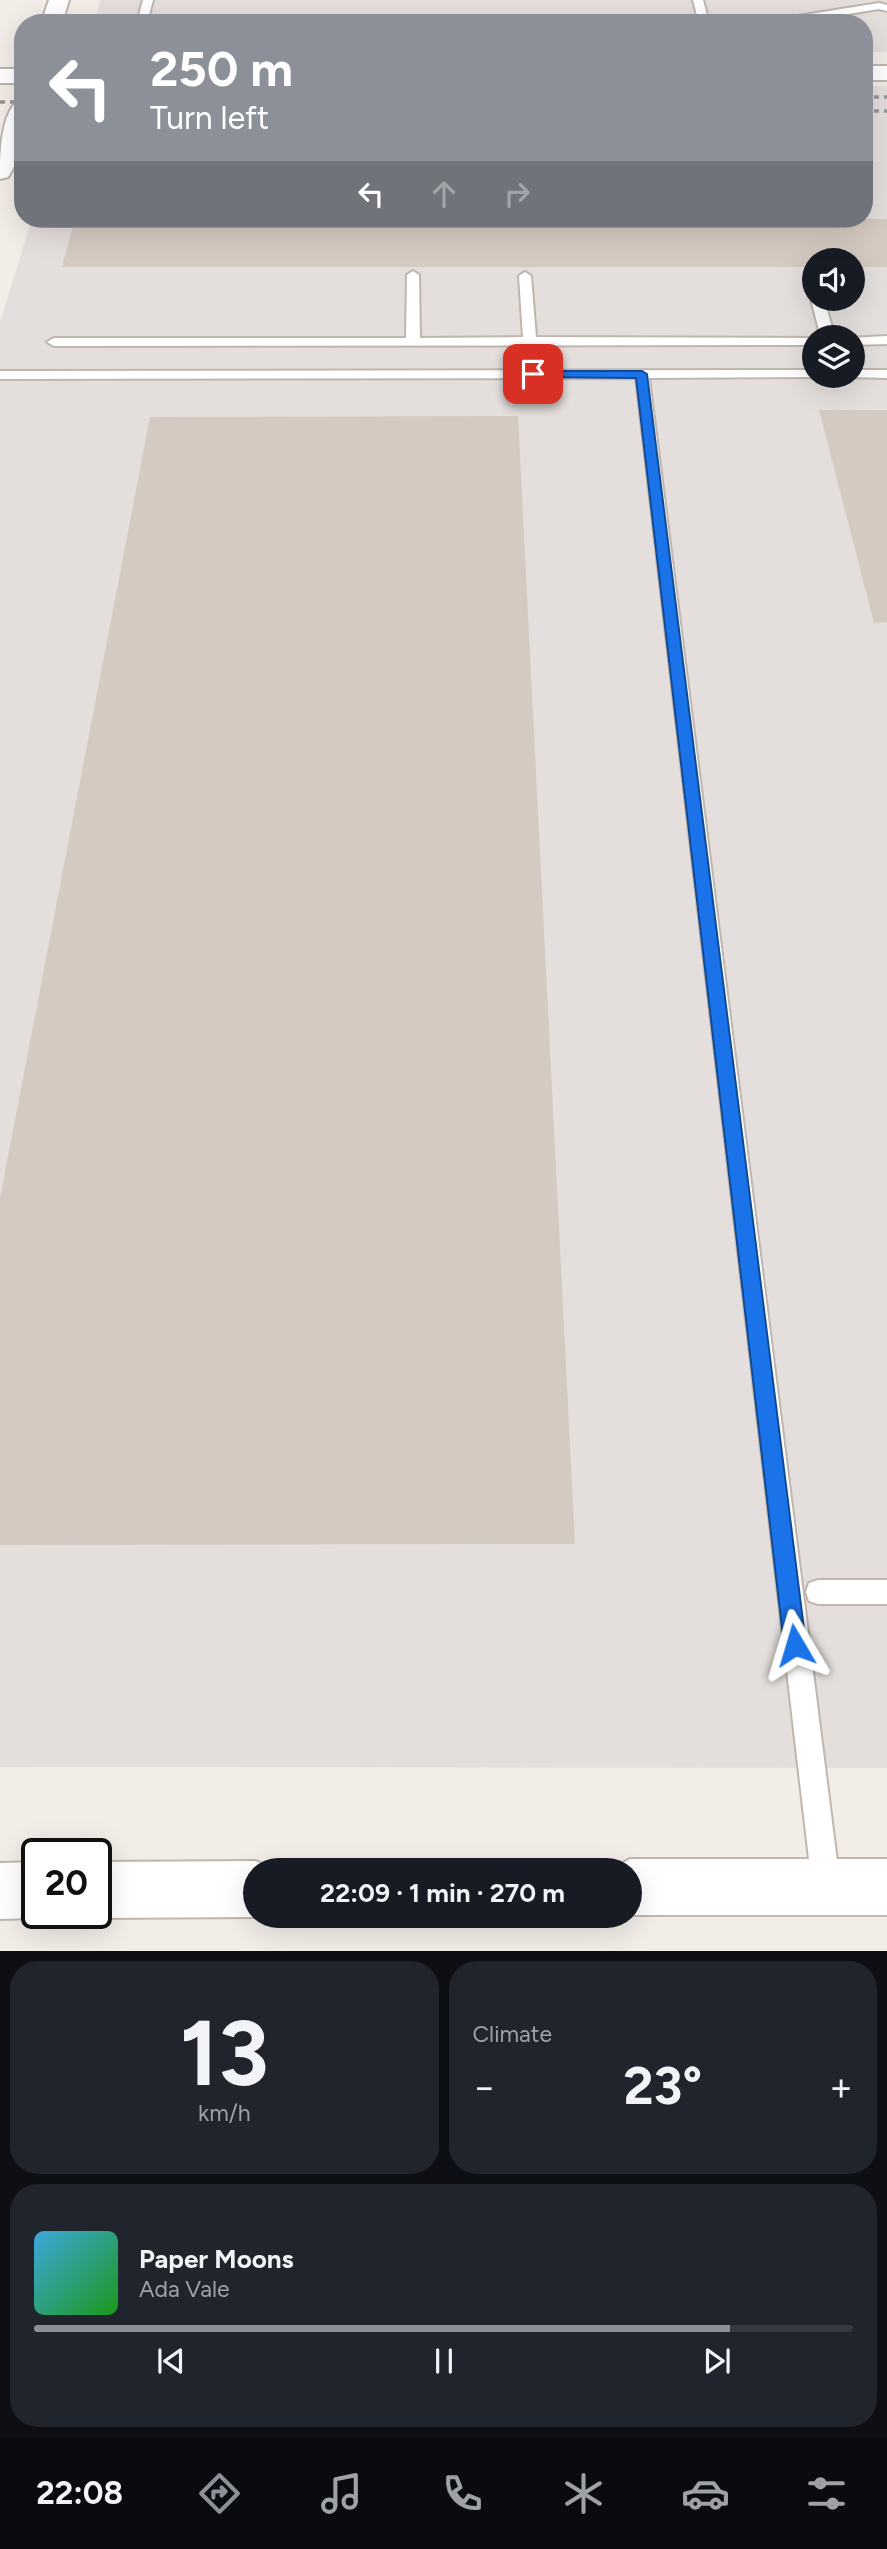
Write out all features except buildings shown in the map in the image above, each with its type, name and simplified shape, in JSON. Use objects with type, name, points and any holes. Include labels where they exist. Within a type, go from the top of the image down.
[{"type":"street","points":[[0,172],[14,132]]},
{"type":"street","points":[[642,1887],[887,1887]]},
{"type":"street","points":[[112,1890],[243,1889]]},
{"type":"street","points":[[0,1891],[21,1890]]},
{"type":"lane","points":[[832,14],[881,4]]},
{"type":"lane","points":[[413,275],[413,341]]},
{"type":"lane","points":[[525,276],[530,341]]},
{"type":"lane","points":[[865,341],[887,340]]},
{"type":"lane","points":[[54,342],[802,341]]},
{"type":"lane","points":[[642,374],[826,1886]]},
{"type":"lane","points":[[0,375],[802,374]]},
{"type":"lane","points":[[865,374],[887,374]]},
{"type":"lane","points":[[818,1592],[887,1592]]},
{"type":"shaded area","points":[[101,0],[887,0],[887,52],[873,52],[873,14],[97,14]]},
{"type":"shaded area","points":[[873,86],[887,86],[887,1768],[0,1767],[0,322],[29,228],[873,228]]},
{"type":"railway","points":[[873,97],[887,97]]},
{"type":"railway","points":[[0,102],[14,102]]},
{"type":"railway","points":[[873,111],[887,111]]},
{"type":"route","points":[[533,374],[642,374],[652,438],[795,1645]]}]
